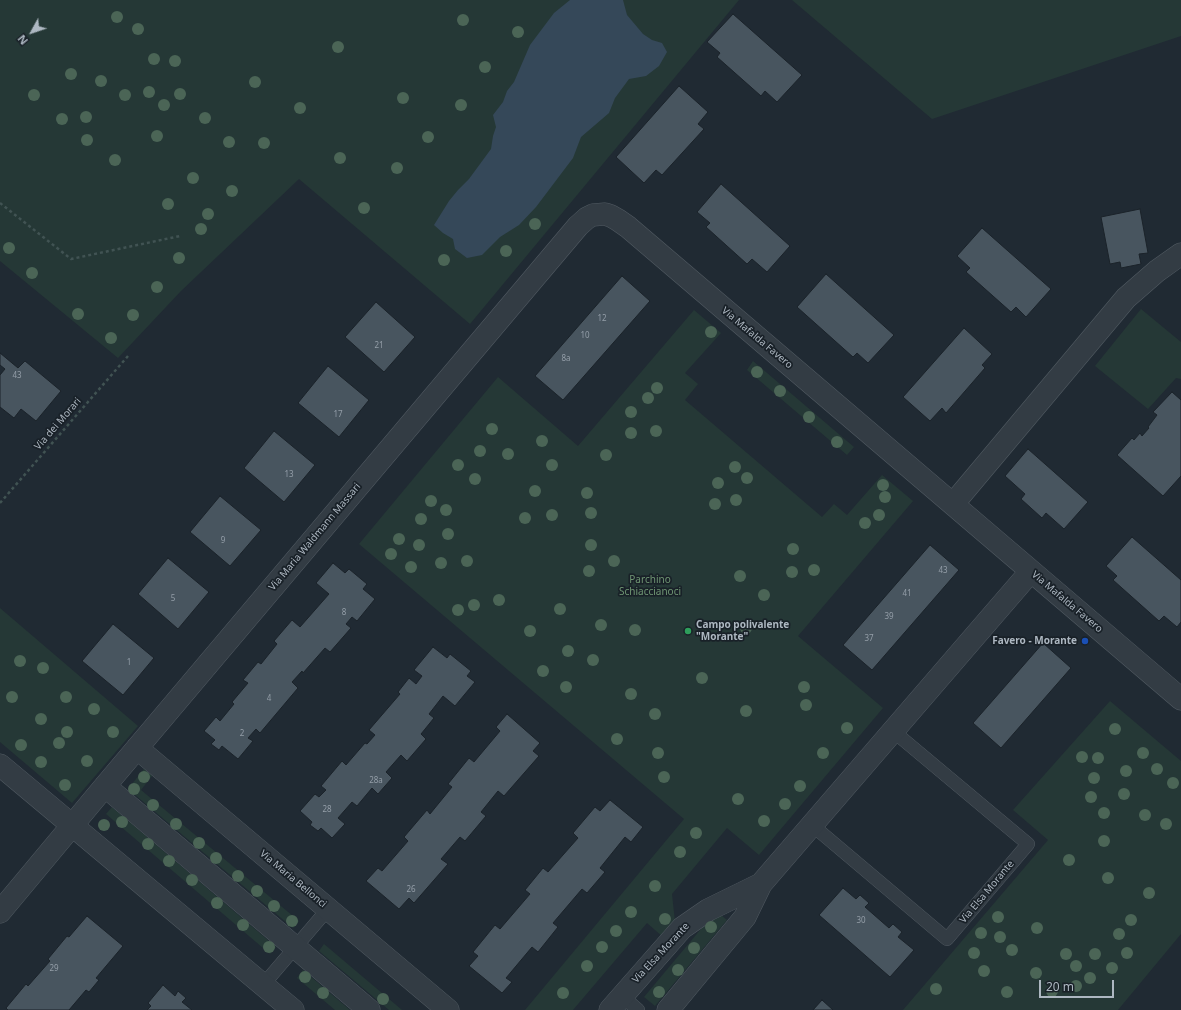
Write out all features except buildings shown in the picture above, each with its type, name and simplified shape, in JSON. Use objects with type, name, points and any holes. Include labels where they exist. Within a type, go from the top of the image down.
[{"type":"street","name":"Via Mafalda Favero","points":[[559,248],[578,226],[593,215],[605,214],[618,220],[1181,699]]},
{"type":"street","name":"Via Maria Waldmann Massari","points":[[72,825],[559,248]]},
{"type":"street","points":[[953,504],[1126,298],[1157,271],[1181,254]]},
{"type":"street","name":"Via Elsa Morante","points":[[668,1010],[745,917],[762,884],[1031,571]]},
{"type":"street","name":"Via Maria Bellonci","points":[[137,748],[448,1010]]},
{"type":"street","points":[[0,765],[293,1010]]},
{"type":"street","points":[[105,786],[369,1010]]},
{"type":"street","points":[[0,912],[72,825]]},
{"type":"street","name":"Via Elsa Morante","points":[[616,1003],[682,928],[708,910],[762,884]]},
{"type":"lane","name":"Via Elsa Morante","points":[[812,826],[947,939],[1028,844],[893,731]]},
{"type":"lane","points":[[263,985],[328,908]]},
{"type":"lane","points":[[616,1003],[638,1010]]},
{"type":"path","points":[[0,203],[71,259],[180,236]]},
{"type":"path","name":"Via dei Morari","points":[[0,503],[128,356]]},
{"type":"green space","points":[[0,0],[739,0],[470,324],[299,179],[181,291],[118,358],[0,261]]},
{"type":"green space","points":[[792,0],[1181,0],[1181,36],[932,119]]},
{"type":"green space","points":[[1141,309],[1181,342],[1181,379],[1176,378],[1148,409],[1095,366]]},
{"type":"green space","name":"Parchino Schiaccianoci","points":[[694,310],[721,333],[685,373],[698,384],[685,400],[822,517],[834,504],[847,515],[882,475],[913,501],[798,636],[883,708],[759,855],[727,828],[672,894],[675,922],[663,937],[647,923],[573,1010],[525,1010],[684,819],[359,544],[498,377],[578,446]]},
{"type":"green space","points":[[753,361],[854,447],[847,455],[747,370]]},
{"type":"green space","points":[[0,608],[138,726],[72,803],[0,742]]},
{"type":"green space","points":[[1110,701],[1181,761],[1181,934],[1118,1010],[903,1010],[1048,840],[1013,810]]},
{"type":"green space","points":[[147,765],[155,772],[141,790],[299,921],[293,928],[128,789]]},
{"type":"green space","points":[[112,807],[276,947],[270,954],[106,814]]},
{"type":"green space","points":[[716,911],[727,920],[655,1006],[644,997]]},
{"type":"green space","points":[[324,944],[402,1010],[389,1010],[319,951]]},
{"type":"green space","points":[[303,970],[350,1010],[335,1010],[297,978]]},
{"type":"water","points":[[570,0],[623,0],[627,15],[643,34],[652,40],[662,43],[667,52],[659,66],[646,76],[629,79],[615,98],[609,113],[581,137],[573,158],[536,207],[519,225],[500,237],[482,255],[467,258],[455,249],[453,239],[434,225],[449,201],[469,179],[491,149],[496,127],[493,115],[503,102],[507,91],[514,82],[530,45],[554,13]]},
{"type":"place","name":"Campo polivalente \"Morante\"","points":[[688,631]]},
{"type":"place","name":"Favero - Morante","points":[[1085,641]]}]
